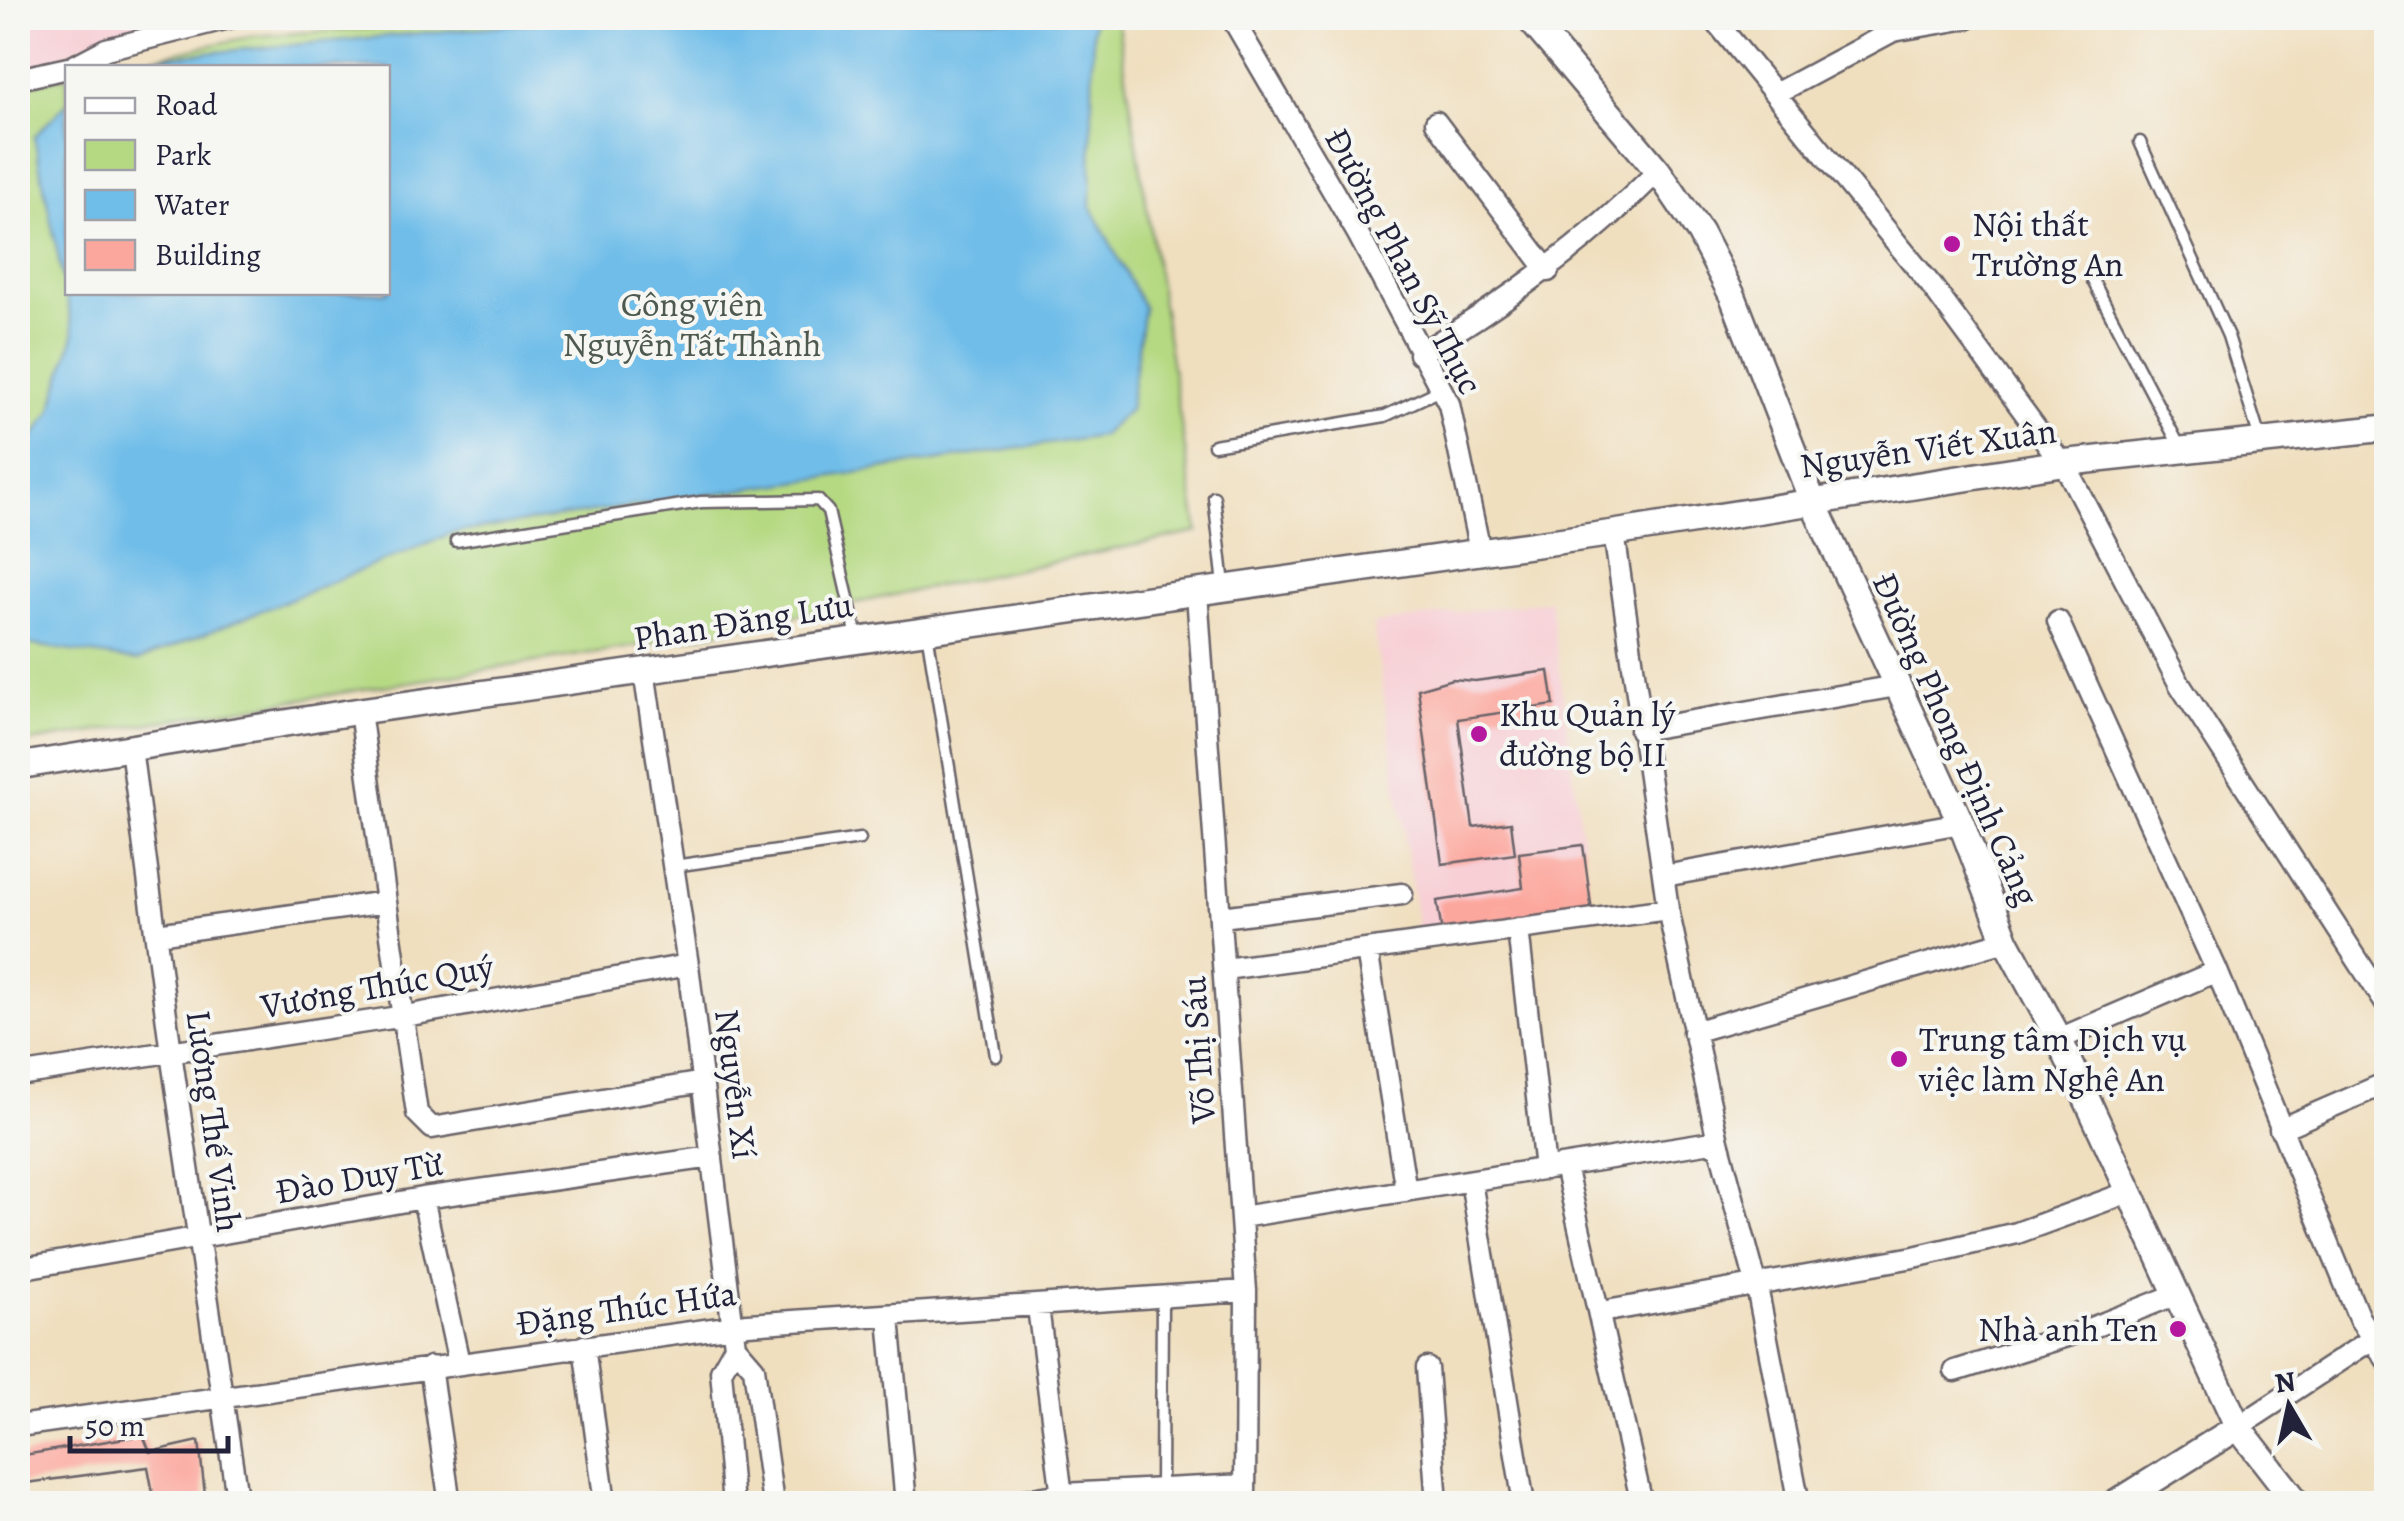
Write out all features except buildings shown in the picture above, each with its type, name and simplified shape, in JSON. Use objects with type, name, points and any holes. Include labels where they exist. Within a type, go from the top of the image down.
[{"type":"street","points":[[75,65],[106,48],[228,18]]},
{"type":"street","name":"Đường Phan Sỹ Thục","points":[[1232,18],[1358,234],[1449,404],[1480,551]]},
{"type":"street","name":"Đường Phong Định Cảng","points":[[1529,18],[1658,172],[1700,233],[1733,297],[1812,500],[1961,822],[2006,941],[2058,1039],[2238,1428],[2298,1504]]},
{"type":"street","points":[[1713,18],[1931,285],[2061,463],[2180,685],[2386,1004]]},
{"type":"street","points":[[1775,94],[1894,24],[1968,18]]},
{"type":"street","points":[[18,79],[65,69]]},
{"type":"street","points":[[1436,122],[1548,271]]},
{"type":"street","points":[[1419,354],[1548,271],[1605,225],[1658,172]]},
{"type":"street","name":"Nguyễn Viết Xuân","points":[[1480,551],[2061,463],[2262,445],[2386,428]]},
{"type":"street","points":[[1614,533],[1668,909],[1718,1142],[1757,1287],[1799,1504]]},
{"type":"street","name":"Phan Đăng Lưu","points":[[18,766],[360,711],[1480,551]]},
{"type":"street","name":"Võ Thị Sáu","points":[[1197,593],[1246,1291],[1245,1494]]},
{"type":"street","points":[[2058,621],[2217,971],[2280,1129],[2379,1336],[2386,1359]]},
{"type":"street","name":"Nguyễn Xí","points":[[644,671],[704,1082],[734,1336],[720,1372],[733,1504]]},
{"type":"street","points":[[1640,730],[1897,686]]},
{"type":"street","points":[[360,711],[417,1113],[432,1128],[704,1082]]},
{"type":"street","name":"Lương Thế Vinh","points":[[131,748],[170,1053],[238,1504]]},
{"type":"street","points":[[1664,876],[1961,822]]},
{"type":"street","points":[[1222,917],[1402,894]]},
{"type":"street","points":[[157,934],[386,902]]},
{"type":"street","points":[[1225,969],[1668,909]]},
{"type":"street","points":[[1518,929],[1555,1167],[1601,1312],[1642,1504]]},
{"type":"street","points":[[1693,1032],[2006,941]]},
{"type":"street","points":[[1367,950],[1406,1191]]},
{"type":"street","name":"Vương Thúc Quý","points":[[18,1075],[405,1016],[688,965]]},
{"type":"street","points":[[2058,1039],[2217,971]]},
{"type":"street","points":[[2280,1129],[2386,1085]]},
{"type":"street","points":[[1241,1217],[1718,1142]]},
{"type":"street","name":"Đào Duy Từ","points":[[18,1269],[422,1198],[712,1157]]},
{"type":"street","points":[[1471,1180],[1524,1504]]},
{"type":"street","points":[[1601,1312],[1757,1287],[2017,1233],[2129,1192]]},
{"type":"street","points":[[422,1198],[459,1363]]},
{"type":"street","name":"Đặng Thúc Hứa","points":[[18,1426],[584,1346],[1246,1291]]},
{"type":"street","points":[[1954,1371],[2086,1330],[2178,1294]]},
{"type":"street","points":[[1038,1306],[1063,1499]]},
{"type":"street","points":[[889,1318],[906,1504]]},
{"type":"street","points":[[734,1336],[754,1368],[773,1504]]},
{"type":"street","points":[[2115,1504],[2379,1336]]},
{"type":"street","points":[[584,1346],[604,1504]]},
{"type":"street","points":[[430,1367],[450,1504]]},
{"type":"street","points":[[1427,1368],[1438,1504]]},
{"type":"street","points":[[1001,1504],[1161,1489],[1245,1494]]},
{"type":"lane","points":[[2140,142],[2228,336],[2262,445]]},
{"type":"lane","points":[[2093,282],[2183,452]]},
{"type":"lane","points":[[1214,444],[1385,416],[1440,390]]},
{"type":"lane","points":[[1214,497],[1224,587]]},
{"type":"lane","points":[[456,542],[701,502],[818,500],[828,511],[858,638]]},
{"type":"lane","points":[[927,629],[996,1056]]},
{"type":"lane","points":[[674,866],[860,840]]},
{"type":"lane","points":[[1161,1489],[1162,1297]]},
{"type":"shaded area","points":[[18,18],[167,18],[105,34],[40,69],[18,71]]},
{"type":"shaded area","name":"Khu Quản lý đường bộ II","points":[[1550,600],[1592,912],[1419,937],[1373,624]]},
{"type":"green space","name":"Công viên Nguyễn Tất Thành","points":[[518,18],[1117,18],[1198,532],[687,638],[18,744],[18,87],[65,76],[65,295],[390,295],[390,65],[117,65],[253,36]]},
{"type":"water","name":"Công viên Nguyễn Tất Thành","points":[[582,18],[1093,18],[1091,206],[1144,308],[1129,410],[1101,436],[452,533],[138,661],[20,643],[18,459],[51,412],[74,335],[66,295],[390,295],[390,65],[104,65]]},
{"type":"water","name":"Công viên Nguyễn Tất Thành","points":[[65,105],[65,290],[34,137]]},
{"type":"place","name":"Nội thất Trường An","points":[[1952,244]]},
{"type":"place","name":"Khu Quản lý đường bộ II","points":[[1479,734]]},
{"type":"place","name":"Trung tâm Dịch vụ việc làm Nghệ An","points":[[1899,1059]]},
{"type":"place","name":"Nhà anh Ten","points":[[2178,1329]]}]
